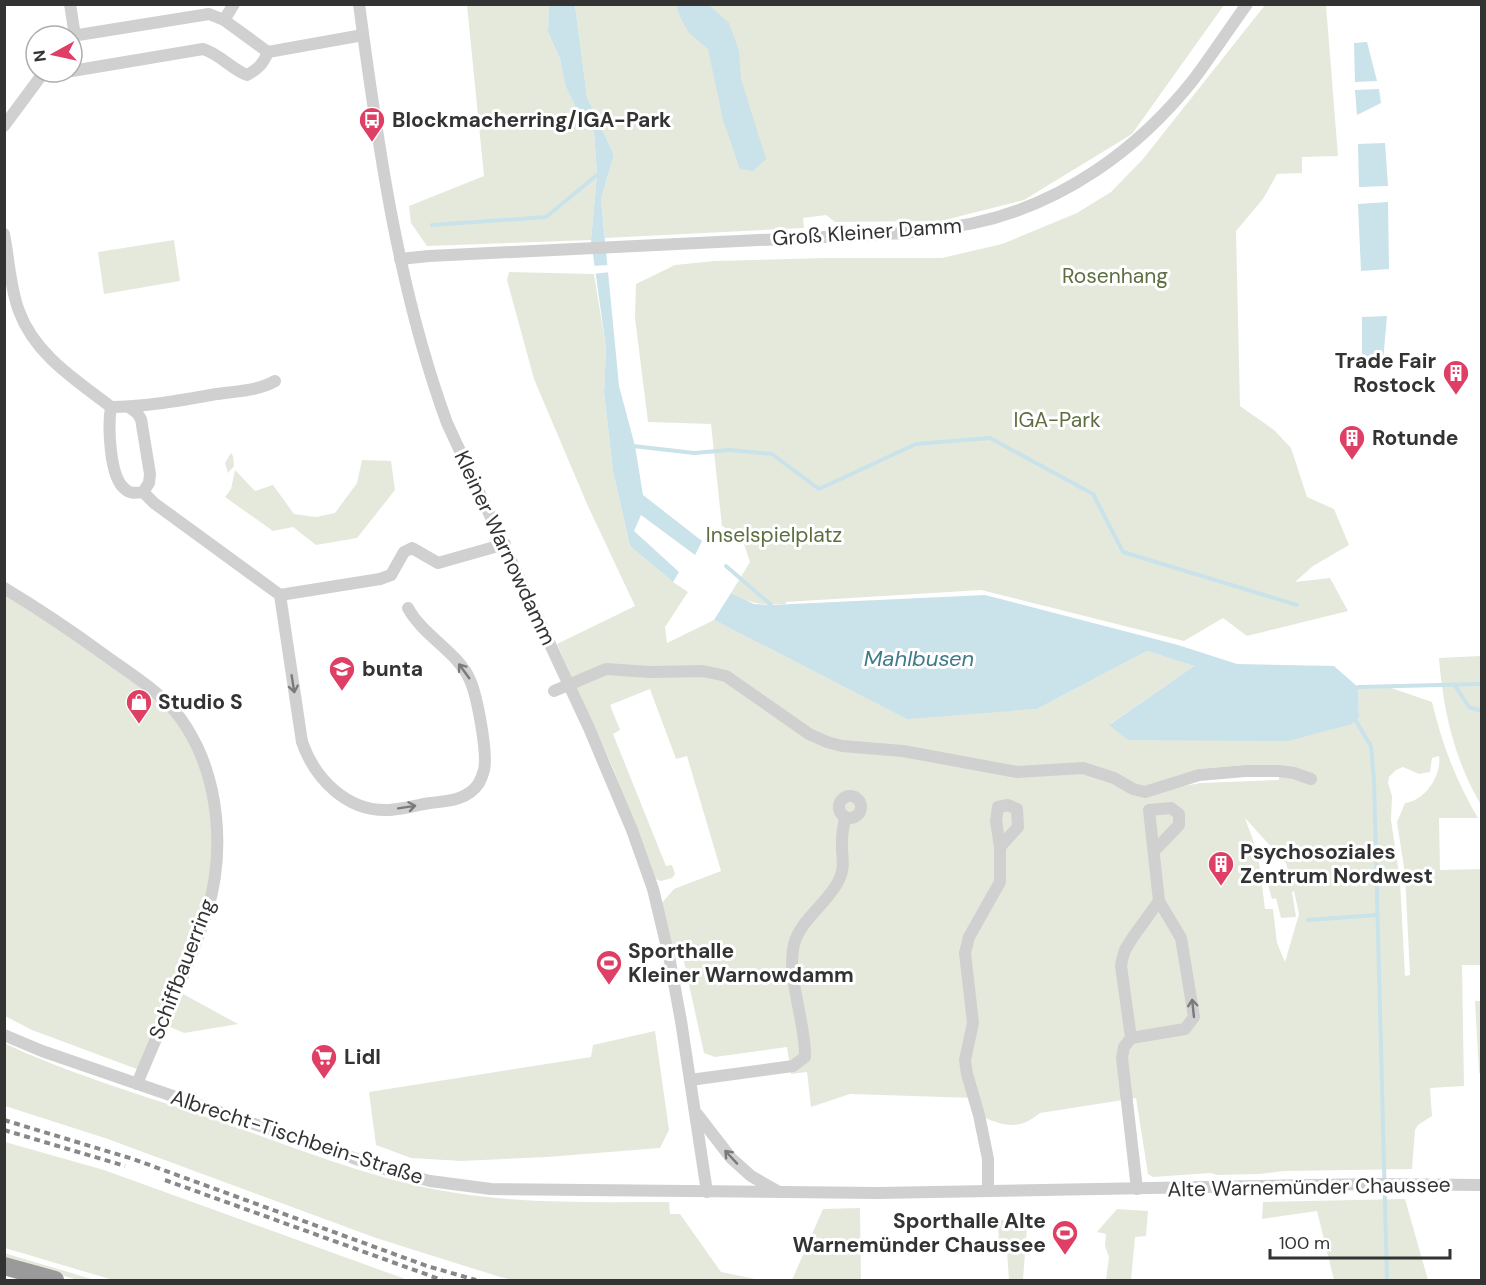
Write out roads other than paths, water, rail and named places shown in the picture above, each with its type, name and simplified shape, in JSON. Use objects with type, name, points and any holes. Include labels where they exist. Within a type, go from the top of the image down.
[{"type":"highway","points":[[4,1266],[55,1281]]},
{"type":"street","points":[[70,4],[72,24]]},
{"type":"street","points":[[224,20],[234,4]]},
{"type":"street","name":"Kleiner Warnowdamm","points":[[359,4],[400,260],[421,344],[452,434],[505,544],[610,776],[653,889],[671,965],[706,1192]]},
{"type":"street","name":"Groß Kleiner Damm","points":[[400,260],[429,256],[906,233],[974,223],[1033,205],[1090,175],[1138,139],[1194,79],[1246,4]]},
{"type":"street","points":[[84,34],[209,14],[224,20],[268,52],[363,35]]},
{"type":"street","points":[[84,68],[203,49],[210,51],[247,75],[264,63],[268,52]]},
{"type":"street","points":[[4,126],[35,84]]},
{"type":"street","points":[[4,234],[15,298],[25,326],[58,367],[111,407],[129,407],[265,387],[275,381]]},
{"type":"street","points":[[111,407],[108,424],[116,479],[125,490],[133,493],[143,492]]},
{"type":"street","points":[[129,407],[137,413],[141,420],[150,474],[149,483],[143,492]]},
{"type":"street","points":[[143,492],[154,503],[280,595],[380,579],[391,575],[404,552],[412,548],[438,563],[505,544]]},
{"type":"street","name":"Schiffbauerring","points":[[4,588],[44,612],[155,691],[171,707],[187,727],[198,750],[214,799],[218,835],[207,911],[136,1084]]},
{"type":"street","points":[[280,595],[302,742],[308,759],[326,785],[359,805],[389,810],[457,799],[469,794],[478,784],[484,771],[485,753],[470,679],[462,667],[416,622],[408,608]]},
{"type":"street","points":[[554,691],[606,669],[714,672],[726,676],[809,734],[842,746],[903,751],[1017,772],[1083,768],[1107,775],[1133,789],[1145,792],[1199,775],[1245,771],[1279,771],[1311,779]]},
{"type":"street","points":[[690,1080],[793,1066],[805,1057],[794,978],[794,944],[800,932],[838,882],[843,868],[842,840],[845,817]]},
{"type":"street","points":[[988,1191],[988,1159],[966,1067],[966,1050],[973,1023],[965,953],[969,937],[997,891],[1000,882],[1000,847]]},
{"type":"street","points":[[1131,1038],[1185,1029],[1194,1017],[1181,938],[1159,901],[1154,850]]},
{"type":"street","name":"Alte Warnemünder Chaussee","points":[[1137,1189],[1122,1058],[1124,1047],[1131,1038],[1121,966],[1125,950],[1159,901]]},
{"type":"street","name":"Albrecht-Tischbein-Straße","points":[[4,1035],[42,1051],[374,1166],[430,1181],[508,1190],[605,1189],[706,1192]]},
{"type":"street","points":[[694,1111],[731,1158],[751,1176],[780,1193]]},
{"type":"street","name":"Alte Warnemünder Chaussee","points":[[706,1192],[988,1191],[1372,1184],[1482,1185]]},
{"type":"water","points":[[549,5],[575,5],[587,97],[614,155],[601,199],[619,386],[635,446],[643,495],[702,541],[695,555],[641,515],[634,531],[679,572],[673,582],[630,546],[613,471],[604,392],[606,348],[591,240],[597,175],[594,132],[577,110],[565,85],[560,59],[548,32]]},
{"type":"water","points":[[676,5],[709,5],[729,23],[739,51],[741,79],[766,159],[753,171],[740,169],[723,120],[708,49],[689,33]]},
{"type":"water","points":[[1367,42],[1377,81],[1355,82],[1354,43]]},
{"type":"water","points":[[1379,89],[1381,103],[1357,115],[1355,90]]},
{"type":"water","points":[[1385,143],[1388,186],[1359,187],[1358,144]]},
{"type":"water","points":[[1388,202],[1389,269],[1361,271],[1358,204]]},
{"type":"water","points":[[1387,316],[1383,361],[1362,363],[1362,317]]},
{"type":"water","name":"Mahlbusen","points":[[731,593],[754,604],[771,605],[985,595],[1178,645],[1237,664],[1334,666],[1358,687],[1359,717],[1352,724],[1288,741],[1128,740],[1109,725],[1194,666],[1147,651],[1037,709],[907,719],[714,620]]},
{"type":"waterway","points":[[432,225],[546,217],[597,175],[601,175]]},
{"type":"waterway","points":[[633,446],[694,453],[730,450],[772,454],[819,489],[916,444],[990,438],[1093,494],[1123,552],[1297,605]]},
{"type":"waterway","points":[[726,566],[771,605]]},
{"type":"waterway","points":[[1454,684],[1469,707],[1482,711]]},
{"type":"waterway","points":[[1358,687],[1482,684]]},
{"type":"waterway","points":[[1356,721],[1371,746],[1374,780],[1387,1280]]},
{"type":"waterway","points":[[1308,920],[1377,915]]},
{"type":"railway","points":[[4,1120],[133,1159],[427,1266],[476,1280]]},
{"type":"railway","points":[[4,1130],[125,1166]]},
{"type":"railway","points":[[165,1180],[442,1280]]},
{"type":"place","name":"Blockmacherring/IGA-Park","points":[[372,143]]},
{"type":"place","name":"Trade Fair Rostock","points":[[1456,396]]},
{"type":"place","name":"Rotunde","points":[[1352,461]]},
{"type":"place","name":"bunta","points":[[342,692]]},
{"type":"place","name":"Studio S","points":[[139,725]]},
{"type":"place","name":"Psychosoziales Zentrum Nordwest","points":[[1221,887]]},
{"type":"place","name":"Sporthalle Kleiner Warnowdamm","points":[[609,986]]},
{"type":"place","name":"Lidl","points":[[324,1080]]},
{"type":"place","name":"Sporthalle Alte Warnemünder Chaussee","points":[[1065,1256]]},
{"type":"park label","name":"Rosenhang","points":[[1115,276]]},
{"type":"park label","name":"IGA-Park","points":[[1057,420]]},
{"type":"park label","name":"Inselspielplatz","points":[[774,535]]}]
